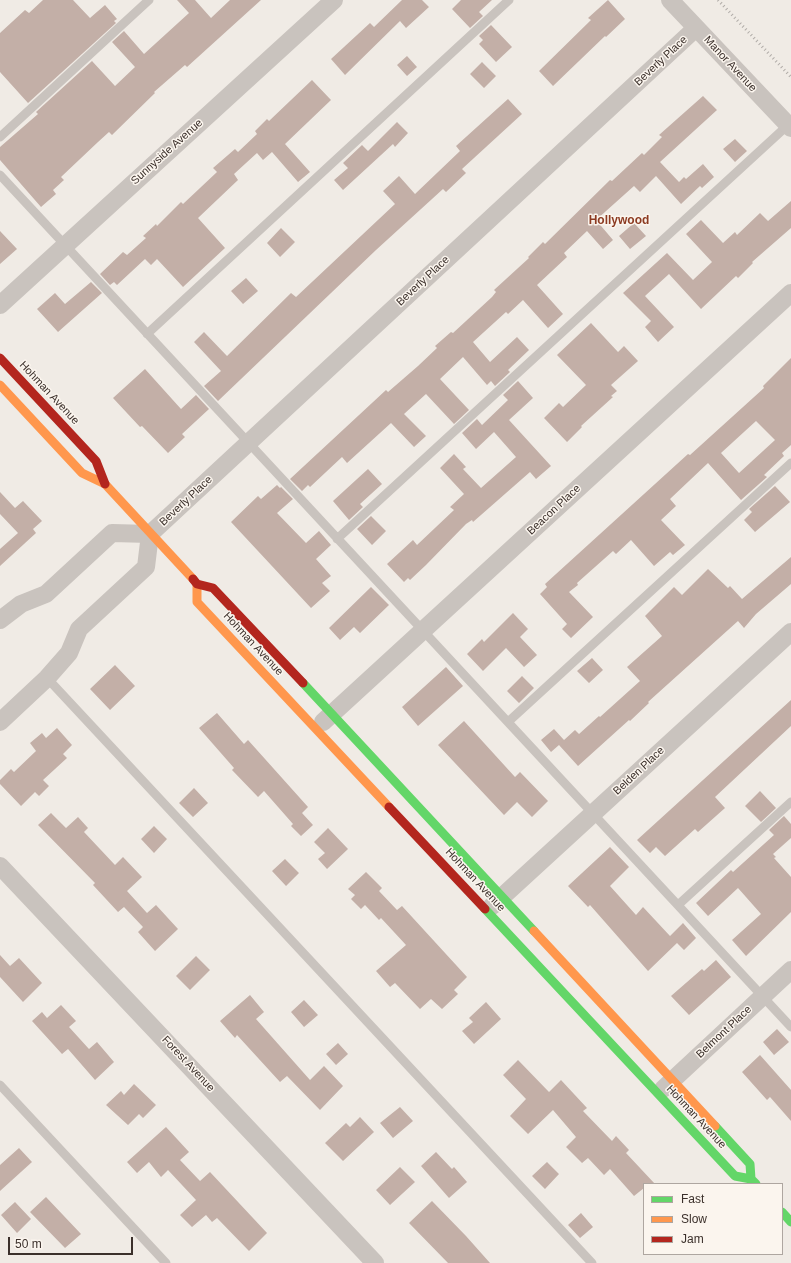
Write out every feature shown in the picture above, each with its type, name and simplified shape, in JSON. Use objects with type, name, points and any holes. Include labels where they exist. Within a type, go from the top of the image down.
[{"type":"main road","name":"Hohman Avenue","points":[[0,358],[96,461],[104,484]]},
{"type":"main road","name":"Hohman Avenue","points":[[0,385],[82,473],[104,484],[197,584],[213,588],[750,1164],[754,1181],[735,1176],[198,602],[197,584]]},
{"type":"main road","points":[[783,1213],[791,1222]]},
{"type":"street","name":"Sunnyside Avenue","points":[[0,305],[334,0]]},
{"type":"street","name":"Manor Avenue","points":[[670,0],[790,127]]},
{"type":"street","name":"Beverly Place","points":[[0,722],[48,678],[69,653],[79,630],[146,567],[150,534],[696,28]]},
{"type":"street","name":"Beacon Place","points":[[316,728],[791,293]]},
{"type":"street","name":"Beverly Place","points":[[0,620],[21,604],[46,594],[112,533],[150,534]]},
{"type":"street","name":"Belden Place","points":[[487,911],[791,632]]},
{"type":"street","name":"Forest Avenue","points":[[0,866],[375,1263]]},
{"type":"street","name":"Belmont Place","points":[[658,1093],[791,970]]},
{"type":"lane","points":[[0,136],[149,0]]},
{"type":"lane","points":[[147,334],[509,0]]},
{"type":"lane","points":[[337,538],[790,127]]},
{"type":"lane","points":[[0,175],[791,1027]]},
{"type":"lane","points":[[508,722],[791,463]]},
{"type":"lane","points":[[48,678],[592,1263]]},
{"type":"lane","points":[[678,905],[791,802]]},
{"type":"lane","points":[[0,1085],[166,1263]]},
{"type":"building","points":[[43,0],[73,0],[90,18],[105,5],[117,19],[114,21],[116,23],[28,103],[0,72],[0,33],[25,10],[29,13]]},
{"type":"building","points":[[177,0],[195,0],[211,18],[230,0],[261,0],[187,67],[185,65],[154,92],[155,93],[112,135],[109,132],[98,142],[61,177],[64,180],[53,190],[56,194],[41,207],[0,160],[0,147],[38,114],[36,112],[92,61],[115,86],[135,67],[112,42],[124,31],[144,54],[189,13]]},
{"type":"building","points":[[402,0],[422,0],[429,7],[406,28],[400,21],[345,75],[331,59],[370,23],[374,27]]},
{"type":"building","points":[[461,0],[492,0],[479,12],[483,16],[470,28],[452,9]]},
{"type":"building","points":[[608,0],[625,19],[553,86],[539,71],[591,20],[588,18]]},
{"type":"building","points":[[491,25],[512,47],[496,62],[479,44],[483,40],[479,36]]},
{"type":"building","points":[[407,56],[417,67],[407,76],[397,65]]},
{"type":"building","points":[[482,62],[496,76],[484,88],[470,74]]},
{"type":"building","points":[[312,80],[331,100],[285,144],[310,172],[298,182],[272,152],[263,160],[257,153],[234,174],[238,180],[198,218],[225,248],[183,287],[157,259],[151,265],[145,259],[117,285],[114,282],[110,285],[100,274],[123,252],[127,255],[146,238],[143,236],[156,224],[157,226],[181,202],[183,204],[217,172],[213,168],[235,149],[238,152],[257,134],[255,131],[267,119],[269,121]]},
{"type":"building","points":[[703,96],[717,110],[660,162],[679,182],[684,177],[686,179],[703,164],[714,177],[702,188],[700,186],[681,204],[656,176],[640,192],[634,186],[596,220],[613,240],[603,249],[587,231],[564,253],[567,257],[537,285],[563,314],[548,328],[523,300],[508,314],[506,312],[473,342],[490,362],[517,337],[529,350],[508,370],[510,372],[495,386],[491,381],[487,385],[463,357],[440,379],[469,410],[454,424],[426,394],[404,414],[426,436],[414,447],[391,423],[347,463],[342,457],[310,487],[308,485],[302,491],[290,479],[386,390],[388,392],[418,366],[437,348],[435,346],[451,332],[453,333],[492,297],[496,292],[494,290],[529,258],[528,257],[543,242],[545,244],[610,180],[612,181],[642,153],[644,155],[662,137],[659,135]]},
{"type":"building","points":[[508,99],[522,114],[462,169],[466,173],[446,192],[443,189],[376,250],[218,401],[204,386],[221,371],[194,342],[204,332],[227,356],[291,293],[296,297],[395,204],[383,191],[399,176],[415,194],[460,151],[456,146]]},
{"type":"building","points":[[397,122],[408,133],[395,147],[393,144],[343,190],[334,180],[348,168],[343,163],[362,145],[368,151]]},
{"type":"building","points":[[735,139],[747,151],[735,162],[723,149]]},
{"type":"building","points":[[791,201],[791,228],[752,262],[753,263],[738,278],[736,276],[701,309],[669,274],[645,296],[674,327],[658,342],[645,327],[651,321],[623,293],[667,253],[693,280],[712,262],[686,234],[701,220],[723,243],[735,232],[737,235],[760,213],[768,221]]},
{"type":"building","points":[[634,223],[646,236],[630,249],[619,236]]},
{"type":"building","points":[[281,228],[295,242],[280,257],[267,243]]},
{"type":"building","points":[[0,231],[17,249],[0,264]]},
{"type":"building","points":[[246,278],[258,291],[243,304],[231,291]]},
{"type":"building","points":[[91,282],[102,293],[58,332],[37,309],[55,293],[65,304]]},
{"type":"building","points":[[591,323],[618,352],[624,346],[638,361],[611,385],[617,391],[611,396],[613,397],[581,426],[582,427],[567,442],[544,418],[559,403],[563,407],[586,385],[557,355]]},
{"type":"building","points":[[791,358],[791,445],[782,453],[784,456],[764,475],[767,477],[741,500],[708,463],[670,499],[676,506],[661,520],[685,545],[673,555],[670,552],[654,566],[631,540],[616,554],[613,551],[569,592],[593,617],[571,638],[562,629],[567,624],[540,594],[547,587],[545,584],[688,454],[690,455],[764,388],[763,386]],"holes":[[[756,421],[775,440],[739,473],[721,453]]]},
{"type":"building","points":[[145,369],[181,409],[196,395],[209,409],[182,434],[185,437],[168,453],[142,426],[140,427],[113,398]]},
{"type":"building","points":[[518,381],[533,398],[509,420],[551,466],[536,479],[530,472],[473,522],[472,520],[466,524],[410,580],[408,578],[404,582],[387,564],[413,540],[417,545],[454,510],[450,507],[464,494],[440,468],[454,454],[466,467],[463,469],[481,488],[516,457],[494,432],[476,449],[462,433],[477,419],[482,425],[508,400],[503,395]]},
{"type":"building","points":[[368,469],[382,484],[360,504],[363,507],[349,520],[333,501]]},
{"type":"building","points":[[277,485],[293,499],[277,513],[306,543],[319,531],[331,545],[316,559],[331,576],[322,583],[330,591],[311,608],[231,522],[258,496],[261,499]]},
{"type":"building","points":[[775,486],[790,502],[755,532],[744,520],[752,512],[749,509]]},
{"type":"building","points":[[0,492],[15,508],[23,501],[42,521],[33,529],[36,533],[0,566],[0,549],[18,533],[0,514]]},
{"type":"building","points":[[371,516],[386,531],[372,545],[357,529]]},
{"type":"building","points":[[791,557],[791,584],[756,614],[744,628],[738,621],[648,702],[649,703],[630,721],[629,720],[578,766],[559,745],[551,752],[541,740],[554,729],[564,740],[575,730],[579,734],[640,681],[627,667],[662,636],[645,616],[674,587],[682,595],[708,569],[728,588],[730,586],[742,599]]},
{"type":"building","points":[[371,587],[389,605],[360,633],[354,627],[340,640],[329,628]]},
{"type":"building","points":[[513,613],[528,629],[520,637],[537,655],[524,667],[506,648],[483,671],[467,654],[482,639],[484,642]]},
{"type":"building","points":[[592,658],[603,670],[589,683],[577,671]]},
{"type":"building","points":[[115,665],[135,686],[110,710],[90,689]]},
{"type":"building","points":[[446,667],[463,686],[418,726],[402,707]]},
{"type":"building","points":[[522,676],[534,688],[519,703],[507,691]]},
{"type":"building","points":[[791,700],[791,726],[715,797],[725,808],[698,832],[695,829],[665,856],[656,847],[650,853],[637,840]]},
{"type":"building","points":[[217,713],[244,744],[248,740],[308,807],[302,813],[313,825],[301,836],[291,826],[293,824],[264,791],[258,797],[232,770],[234,768],[199,728]]},
{"type":"building","points":[[464,721],[515,777],[520,772],[548,801],[532,817],[517,802],[504,815],[438,745]]},
{"type":"building","points":[[57,728],[72,745],[63,754],[67,758],[43,780],[49,786],[39,796],[35,792],[21,806],[0,784],[0,780],[11,769],[14,772],[36,751],[30,743],[42,733],[46,738]]},
{"type":"building","points":[[194,788],[208,803],[193,817],[179,803]]},
{"type":"building","points":[[760,791],[776,808],[761,822],[745,806]]},
{"type":"building","points":[[51,813],[66,828],[78,817],[88,828],[84,832],[115,865],[123,857],[142,877],[127,891],[147,913],[156,905],[178,929],[155,951],[138,932],[143,927],[124,907],[118,912],[93,885],[95,883],[38,825]]},
{"type":"building","points":[[784,816],[791,824],[791,838],[773,854],[776,857],[774,858],[791,877],[791,912],[746,956],[732,940],[761,914],[738,888],[708,916],[696,903],[731,870],[733,872],[774,835],[769,830]]},
{"type":"building","points":[[154,826],[167,839],[154,853],[141,839]]},
{"type":"building","points":[[328,828],[348,849],[327,869],[318,859],[325,853],[314,842]]},
{"type":"building","points":[[610,847],[629,867],[610,886],[636,915],[643,907],[670,936],[683,923],[696,938],[684,950],[677,943],[648,971],[590,905],[588,907],[568,886]]},
{"type":"building","points":[[285,859],[299,873],[286,886],[272,871]]},
{"type":"building","points":[[366,872],[382,888],[379,891],[397,910],[402,906],[467,977],[454,990],[458,994],[442,1009],[431,999],[420,1009],[395,983],[390,987],[376,971],[406,945],[381,918],[379,920],[365,905],[361,909],[351,899],[355,895],[348,889]]},
{"type":"building","points":[[0,955],[10,966],[19,958],[42,983],[23,1002],[0,977]]},
{"type":"building","points":[[196,956],[210,970],[190,990],[176,976]]},
{"type":"building","points":[[716,960],[731,977],[689,1015],[671,996],[702,969],[704,971]]},
{"type":"building","points":[[250,995],[264,1012],[256,1019],[310,1080],[324,1066],[343,1086],[320,1110],[287,1076],[280,1082],[237,1035],[235,1038],[220,1021]]},
{"type":"building","points":[[304,1000],[318,1015],[304,1027],[291,1012]]},
{"type":"building","points":[[486,1002],[501,1019],[474,1044],[462,1031],[473,1022],[469,1018]]},
{"type":"building","points":[[61,1005],[76,1021],[69,1027],[89,1049],[97,1042],[114,1062],[95,1080],[68,1049],[62,1054],[32,1021],[42,1012],[47,1018]]},
{"type":"building","points":[[777,1029],[789,1042],[774,1055],[763,1042]]},
{"type":"building","points":[[338,1043],[348,1054],[336,1065],[326,1054]]},
{"type":"building","points":[[760,1055],[791,1090],[791,1121],[770,1097],[767,1100],[742,1072]]},
{"type":"building","points":[[518,1060],[549,1092],[561,1080],[587,1108],[583,1111],[612,1141],[616,1136],[629,1150],[626,1153],[654,1183],[643,1183],[643,1189],[634,1196],[610,1169],[604,1175],[588,1158],[582,1163],[566,1147],[576,1137],[553,1110],[528,1134],[510,1116],[526,1099],[503,1075]]},
{"type":"building","points":[[134,1084],[156,1105],[143,1118],[139,1114],[128,1125],[106,1105],[121,1091],[124,1095]]},
{"type":"building","points":[[400,1107],[413,1121],[393,1138],[380,1123]]},
{"type":"building","points":[[360,1117],[374,1132],[343,1161],[325,1143],[346,1123],[350,1127]]},
{"type":"building","points":[[166,1127],[189,1152],[180,1160],[200,1181],[210,1172],[267,1233],[249,1251],[217,1218],[212,1222],[206,1215],[192,1227],[180,1215],[196,1200],[168,1170],[161,1177],[149,1162],[137,1173],[127,1162]]},
{"type":"building","points":[[19,1148],[32,1162],[0,1191],[0,1165]]},
{"type":"building","points":[[436,1152],[452,1169],[454,1167],[467,1182],[449,1198],[421,1166]]},
{"type":"building","points":[[547,1162],[559,1174],[545,1189],[532,1176]]},
{"type":"building","points":[[400,1167],[415,1182],[390,1205],[376,1190]]},
{"type":"building","points":[[46,1197],[81,1234],[65,1248],[30,1212]]},
{"type":"building","points":[[432,1201],[490,1263],[448,1263],[409,1223]]},
{"type":"building","points":[[15,1202],[31,1219],[17,1233],[1,1215]]},
{"type":"building","points":[[581,1213],[593,1227],[580,1238],[568,1225]]},
{"type":"railway","points":[[718,0],[791,77]]},
{"type":"traffic: fast","points":[[303,683],[534,931]]},
{"type":"traffic: fast","points":[[485,909],[735,1176],[751,1179]]},
{"type":"traffic: fast","points":[[715,1126],[750,1164],[751,1179],[755,1183]]},
{"type":"traffic: fast","points":[[783,1213],[791,1222]]},
{"type":"traffic: slow","points":[[0,385],[82,473],[105,484],[193,579]]},
{"type":"traffic: slow","points":[[197,584],[197,602],[389,807]]},
{"type":"traffic: slow","points":[[534,931],[715,1126]]},
{"type":"traffic: jam","points":[[0,358],[96,461],[105,484]]},
{"type":"traffic: jam","points":[[193,579],[197,584],[213,588],[303,683]]},
{"type":"traffic: jam","points":[[389,807],[485,909]]},
{"type":"district","name":"Hollywood","points":[[619,221]]}]
